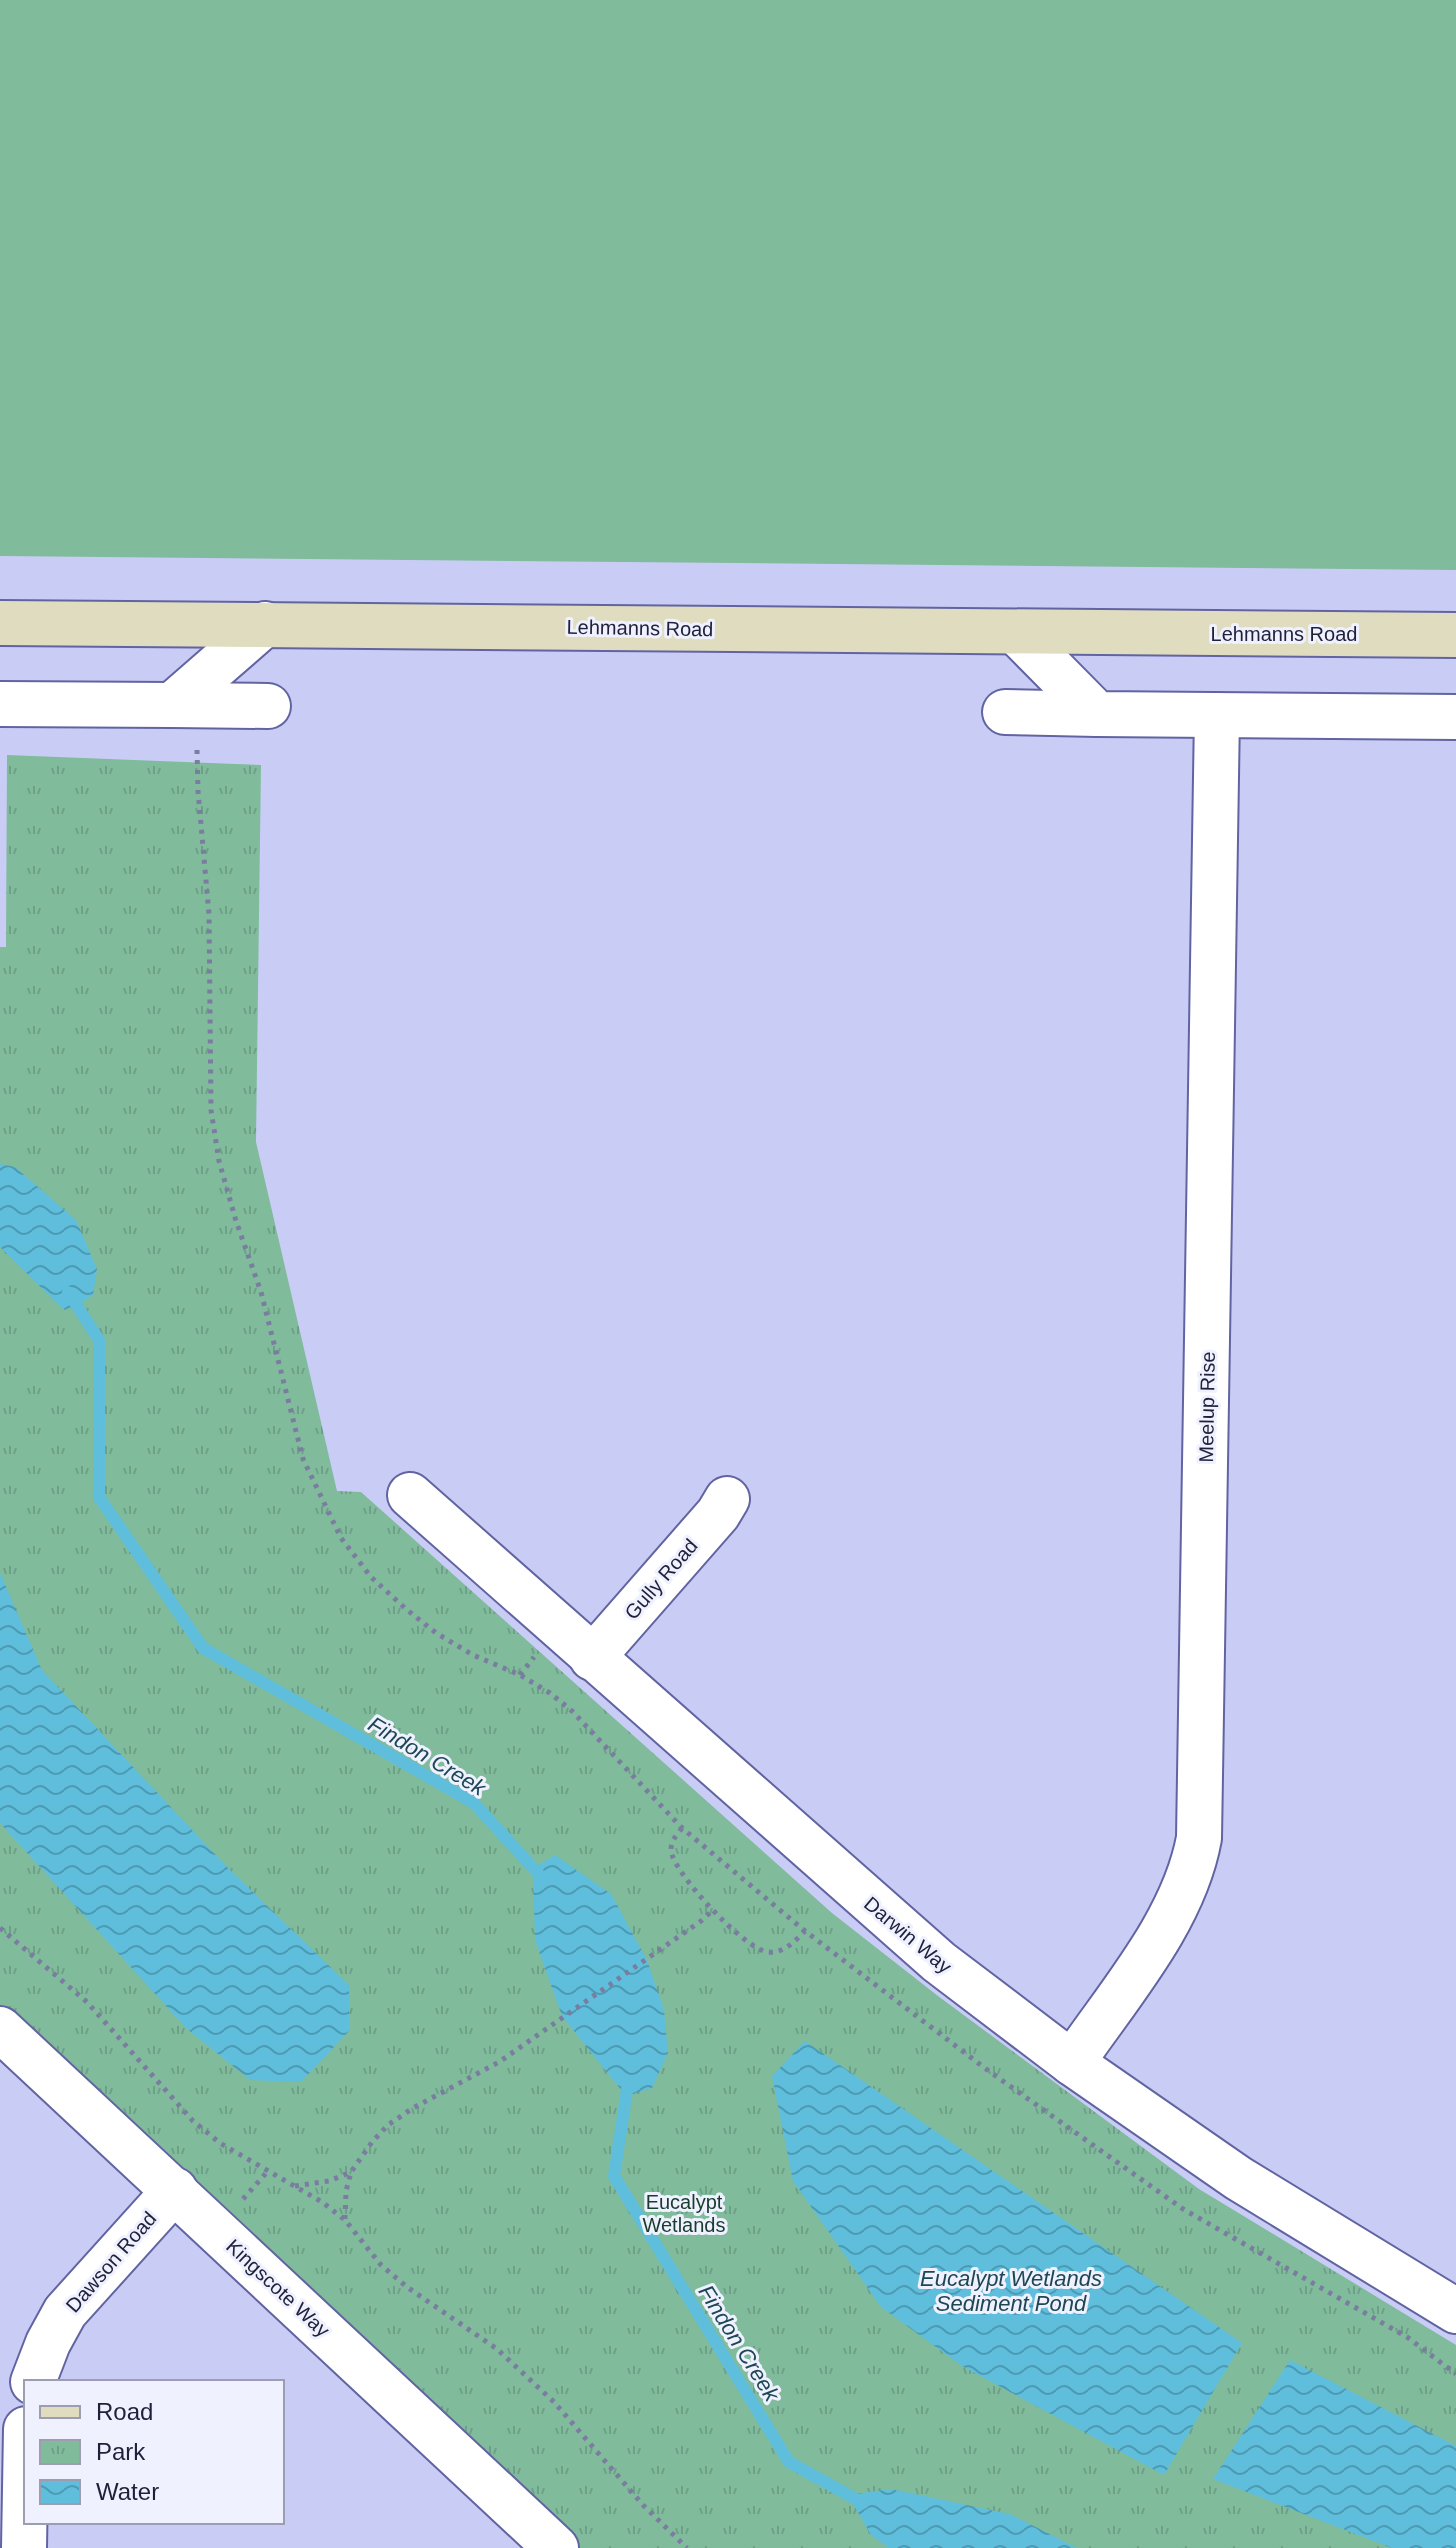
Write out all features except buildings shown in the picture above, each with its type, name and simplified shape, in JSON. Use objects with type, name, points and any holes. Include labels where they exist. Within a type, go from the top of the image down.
[{"type":"street","name":"Lehmanns Road","points":[[0,623],[1456,635]]},
{"type":"street","points":[[172,705],[265,624]]},
{"type":"street","points":[[1016,632],[1097,714]]},
{"type":"street","points":[[0,704],[268,706]]},
{"type":"street","points":[[1005,712],[1456,717]]},
{"type":"street","name":"Meelup Rise","points":[[1072,2063],[1167,1924],[1183,1894],[1199,1838],[1217,715]]},
{"type":"street","name":"Darwin Way","points":[[410,1495],[939,1962],[1072,2063],[1238,2178],[1456,2311]]},
{"type":"street","name":"Gully Road","points":[[592,1658],[718,1514],[727,1499]]},
{"type":"street","name":"Kingscote Way","points":[[0,2029],[556,2548]]},
{"type":"street","name":"Dawson Road","points":[[34,2380],[48,2343],[65,2312],[175,2190]]},
{"type":"street","points":[[24,2524],[24,2548]]},
{"type":"path","points":[[682,1828],[671,1847],[676,1865],[742,1939],[770,1953],[782,1950],[805,1931]]},
{"type":"path","points":[[345,2220],[346,2191],[351,2172],[388,2125],[413,2108],[499,2062],[713,1910]]},
{"type":"path","points":[[0,1928],[87,2002],[193,2121],[220,2143],[322,2202],[345,2220],[381,2265],[407,2287],[497,2349],[554,2402],[643,2505],[687,2548]]},
{"type":"path","points":[[294,2186],[329,2181],[351,2172]]},
{"type":"green space","points":[[0,0],[1456,0],[1456,570],[0,556]]},
{"type":"green space","name":"Eucalypt Wetlands","points":[[7,755],[261,765],[256,1142],[337,1491],[361,1492],[832,1913],[938,1996],[1199,2189],[1456,2345],[1456,2548],[563,2548],[0,2024],[0,947],[6,947]]},
{"type":"water","points":[[0,1164],[15,1167],[76,1220],[97,1269],[93,1295],[77,1306],[64,1310],[0,1247]]},
{"type":"water","points":[[0,1573],[42,1670],[229,1869],[349,1985],[349,2031],[301,2082],[250,2080],[186,2028],[0,1823]]},
{"type":"water","points":[[555,1855],[611,1894],[647,1960],[664,2010],[668,2053],[652,2088],[626,2096],[562,2016],[535,1940],[533,1868]]},
{"type":"water","name":"Eucalypt Wetlands Sediment Pond","points":[[805,2041],[1242,2343],[1164,2475],[962,2366],[881,2307],[793,2181],[772,2076]]},
{"type":"water","points":[[1290,2360],[1456,2446],[1456,2548],[1392,2548],[1213,2479]]},
{"type":"water","points":[[891,2489],[1010,2514],[1077,2548],[889,2548],[871,2535],[848,2495]]},
{"type":"waterway","name":"Findon Creek","points":[[68,1292],[99,1340],[99,1497],[203,1648],[474,1803],[544,1880]]},
{"type":"waterway","name":"Findon Creek","points":[[628,2083],[614,2176],[789,2462],[863,2503]]}]
